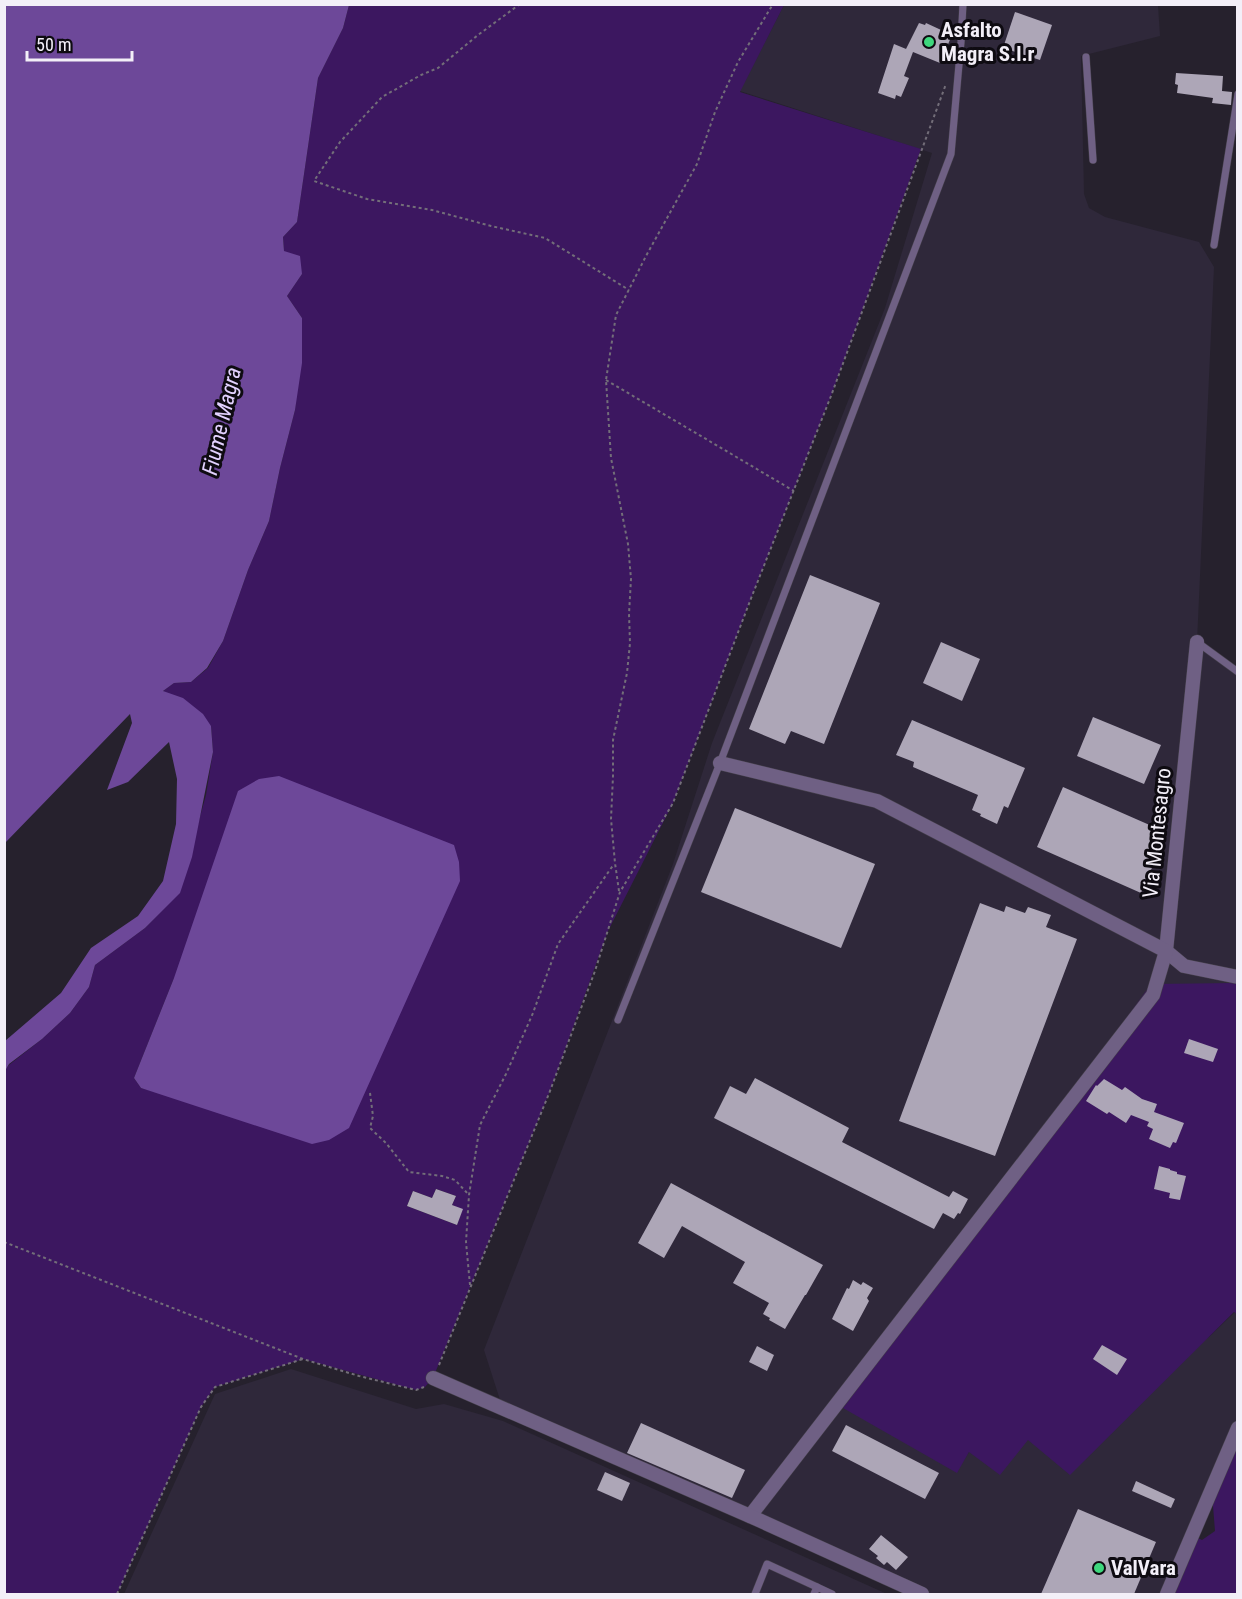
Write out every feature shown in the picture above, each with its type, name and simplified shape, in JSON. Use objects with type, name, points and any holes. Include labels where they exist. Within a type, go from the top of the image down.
[{"type":"street","name":"Via Montesagro","points":[[750,1516],[1153,995],[1166,951],[1197,642]]},
{"type":"street","points":[[720,763],[877,801],[1166,951],[1184,966],[1238,977]]},
{"type":"street","points":[[434,1377],[922,1594]]},
{"type":"street","points":[[1167,1594],[1238,1428]]},
{"type":"lane","points":[[618,1020],[720,763],[951,154],[962,42],[963,4]]},
{"type":"lane","points":[[1086,57],[1093,160]]},
{"type":"lane","points":[[1214,245],[1238,94]]},
{"type":"lane","points":[[1197,642],[1238,672]]},
{"type":"lane","points":[[755,1594],[767,1564],[816,1591],[832,1594]]},
{"type":"path","points":[[520,4],[478,34],[438,68],[382,97],[340,142],[315,181],[367,200],[432,210],[545,238],[629,290]]},
{"type":"path","points":[[620,892],[611,819],[612,740],[627,673],[631,579],[628,544],[611,458],[606,380],[616,315],[646,255],[697,164],[715,112],[738,62],[773,4]]},
{"type":"path","points":[[4,1242],[303,1359],[416,1390],[425,1387],[434,1377],[550,1091],[595,971],[620,892],[673,803],[831,396],[945,85]]},
{"type":"path","points":[[606,380],[794,491]]},
{"type":"path","points":[[470,1288],[465,1242],[469,1195],[480,1125],[506,1074],[528,1023],[558,944],[615,863]]},
{"type":"path","points":[[370,1094],[373,1116],[370,1128],[386,1143],[409,1172],[455,1180],[469,1195]]},
{"type":"path","points":[[117,1594],[201,1407],[215,1387],[303,1359]]},
{"type":"shaded area","points":[[349,5],[784,5],[740,92],[921,149],[831,396],[673,803],[608,931],[550,1091],[433,1378],[425,1387],[416,1390],[303,1359],[215,1387],[201,1407],[117,1594],[5,1594],[4,1071],[70,1013],[89,987],[95,965],[145,928],[179,893],[206,795],[213,752],[211,726],[163,691],[174,683],[191,682],[208,668],[223,641],[248,570],[269,521],[295,410],[302,318],[287,296],[302,274],[284,251],[283,237],[297,222],[318,78],[343,28]],"holes":[[[174,978],[159,1093],[141,1088],[134,1078]],[[436,1189],[456,1196],[452,1205],[462,1210],[457,1225],[407,1206],[413,1191],[432,1198]]]},
{"type":"shaded area","points":[[784,5],[1158,5],[1160,36],[1081,56],[1084,194],[1089,208],[1105,217],[1199,242],[1214,267],[1197,642],[1237,672],[1237,983],[956,1473],[969,1452],[1028,1440],[1209,1337],[1235,1312],[1238,1314],[1237,1423],[1164,1594],[927,1594],[501,1403],[484,1350],[673,864],[712,743],[885,308],[932,153],[740,91]]},
{"type":"shaded area","points":[[1237,983],[1237,1314],[1234,1312],[1070,1475],[1028,1440],[1000,1475],[969,1452],[957,1473],[843,1408],[1151,984]]},
{"type":"shaded area","points":[[291,1369],[416,1409],[444,1404],[503,1421],[887,1594],[124,1594],[215,1394]]},
{"type":"shaded area","points":[[1237,1434],[1237,1594],[1169,1594],[1194,1536],[1202,1540],[1215,1531],[1212,1493]]},
{"type":"water","name":"Fiume Magra","points":[[5,4],[349,5],[343,28],[318,78],[297,222],[283,237],[284,251],[300,256],[302,274],[287,296],[302,318],[302,363],[295,410],[269,521],[248,570],[223,641],[207,668],[191,682],[174,683],[163,691],[183,698],[203,714],[211,726],[213,752],[192,857],[180,893],[145,928],[95,965],[89,987],[70,1013],[42,1039],[9,1064],[5,1071],[5,1041],[61,993],[91,948],[138,916],[163,881],[176,824],[177,779],[169,742],[128,782],[107,790],[132,723],[130,714],[5,843]]},
{"type":"water","points":[[279,776],[454,845],[459,862],[460,881],[349,1128],[329,1140],[312,1144],[141,1088],[134,1078],[174,978],[238,791],[259,779]]},
{"type":"building","points":[[1015,12],[1052,25],[1040,60],[1003,48]]},
{"type":"building","points":[[919,23],[925,25],[926,23],[952,35],[940,63],[913,52],[904,76],[909,78],[901,97],[896,95],[895,99],[878,93],[894,44],[906,49]]},
{"type":"building","points":[[1176,73],[1223,76],[1222,91],[1232,92],[1231,105],[1212,103],[1213,98],[1177,93]]},
{"type":"building","points":[[810,575],[880,603],[824,744],[791,731],[785,744],[749,729]]},
{"type":"building","points":[[941,642],[980,659],[962,701],[923,683]]},
{"type":"building","points":[[1093,717],[1161,745],[1144,784],[1077,756]]},
{"type":"building","points":[[912,720],[1025,768],[1008,808],[1004,806],[997,824],[972,810],[978,795],[913,767],[914,762],[896,755]]},
{"type":"building","points":[[1063,787],[1161,830],[1152,852],[1158,854],[1141,893],[1037,847]]},
{"type":"building","points":[[735,808],[875,864],[841,948],[701,892]]},
{"type":"building","points":[[980,903],[1004,912],[1006,906],[1025,913],[1028,907],[1051,915],[1046,927],[1077,939],[995,1156],[899,1121]]},
{"type":"building","points":[[1189,1039],[1218,1049],[1213,1062],[1184,1053]]},
{"type":"building","points":[[755,1078],[849,1128],[842,1142],[949,1197],[953,1191],[968,1199],[960,1214],[958,1213],[954,1219],[943,1213],[934,1229],[714,1118],[730,1086],[746,1094]]},
{"type":"building","points":[[1104,1079],[1122,1090],[1125,1087],[1142,1099],[1157,1104],[1154,1112],[1184,1123],[1176,1143],[1173,1142],[1170,1148],[1149,1139],[1153,1129],[1147,1126],[1149,1122],[1131,1115],[1126,1123],[1086,1101],[1096,1085]]},
{"type":"building","points":[[1159,1166],[1186,1176],[1180,1200],[1169,1198],[1170,1193],[1154,1189]]},
{"type":"building","points":[[671,1183],[823,1265],[785,1329],[763,1314],[769,1303],[733,1283],[745,1262],[682,1226],[664,1258],[638,1243]]},
{"type":"building","points":[[436,1189],[456,1196],[452,1205],[463,1209],[457,1225],[407,1206],[413,1191],[432,1198]]},
{"type":"building","points":[[853,1280],[861,1285],[863,1282],[873,1288],[867,1298],[869,1301],[853,1331],[832,1319]]},
{"type":"building","points":[[1102,1345],[1127,1359],[1117,1375],[1093,1359]]},
{"type":"building","points":[[757,1346],[774,1355],[767,1371],[749,1362]]},
{"type":"building","points":[[641,1423],[745,1470],[732,1498],[627,1453]]},
{"type":"building","points":[[846,1425],[939,1473],[925,1499],[832,1451]]},
{"type":"building","points":[[605,1472],[630,1483],[622,1501],[597,1490]]},
{"type":"building","points":[[1136,1481],[1175,1499],[1171,1508],[1132,1491]]},
{"type":"building","name":"ValVara","points":[[1078,1509],[1156,1542],[1134,1594],[1041,1594]]},
{"type":"building","points":[[881,1535],[908,1557],[896,1570],[887,1562],[884,1565],[869,1549]]},
{"type":"place","name":"Asfalto Magra S.l.r","points":[[929,42]]},
{"type":"place","name":"ValVara","points":[[1099,1568]]}]
